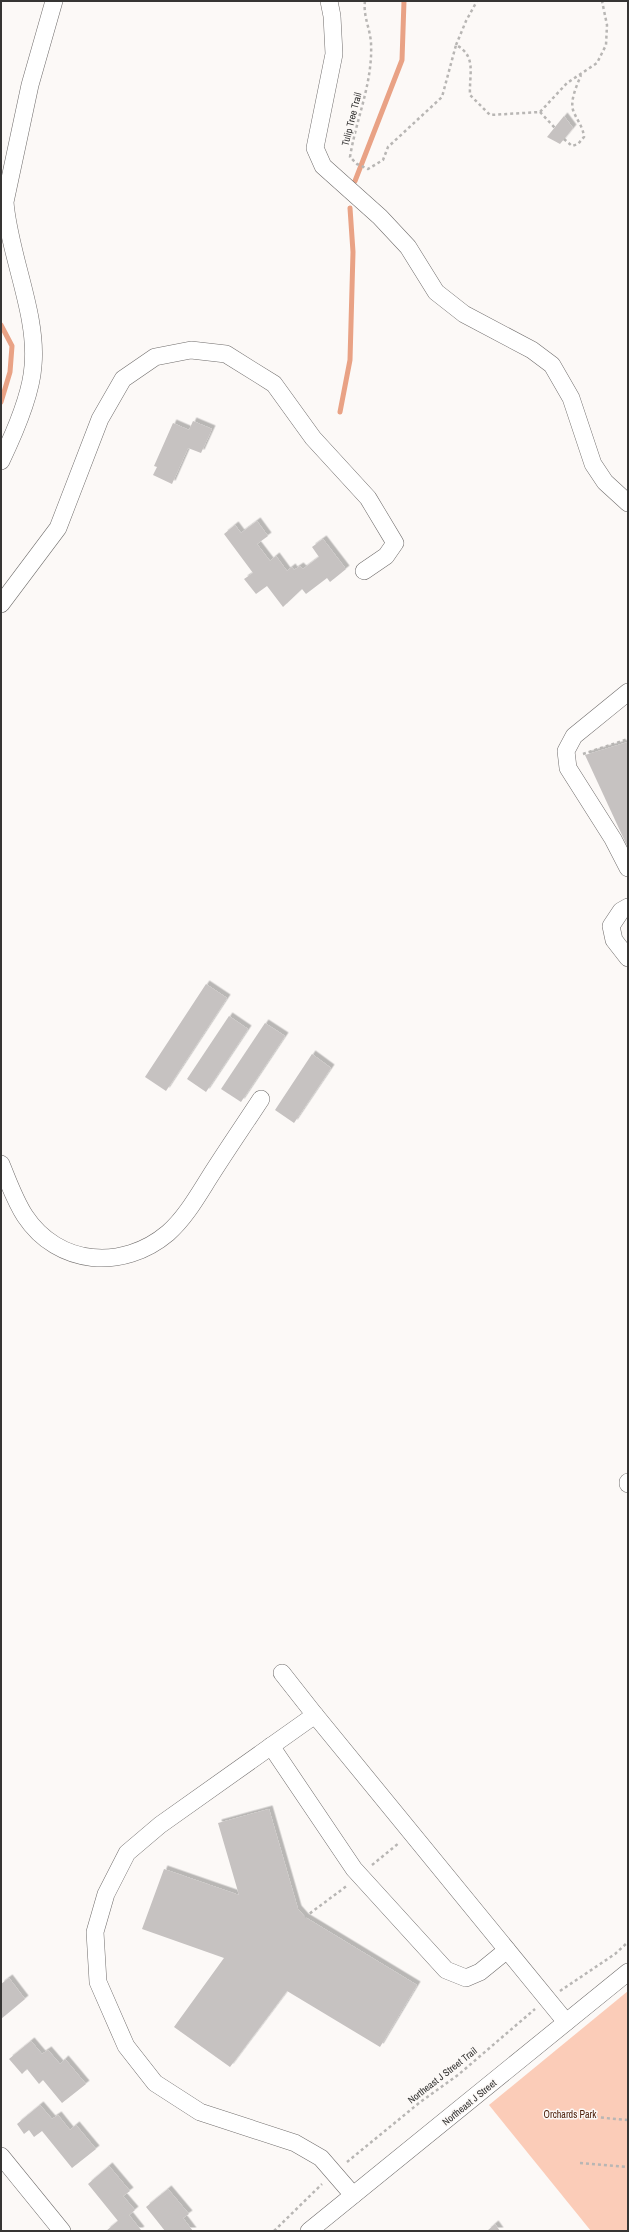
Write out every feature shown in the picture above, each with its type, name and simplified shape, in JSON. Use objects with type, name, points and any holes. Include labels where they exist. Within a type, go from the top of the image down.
[{"type":"street","points":[[1,461],[25,400],[34,366],[31,326],[6,222],[5,202],[30,85],[54,1]]},
{"type":"street","points":[[329,1],[332,16],[334,54],[326,99],[318,126],[315,148],[323,166],[380,217],[408,247],[436,292],[464,314],[532,350],[552,365],[571,398],[593,464],[605,482],[628,503]]},
{"type":"street","points":[[1,604],[58,528],[100,419],[123,379],[155,357],[190,350],[226,354],[274,384],[313,438],[368,498],[396,543],[386,556],[364,571]]},
{"type":"street","points":[[628,692],[574,736],[566,751],[568,768],[613,839],[628,868]]},
{"type":"street","points":[[628,907],[622,911],[611,926],[614,940],[628,958]]},
{"type":"street","points":[[1,1164],[25,1216],[38,1231],[54,1244],[73,1253],[95,1259],[118,1258],[147,1248],[168,1233],[186,1213],[261,1099]]},
{"type":"street","points":[[282,1674],[566,2022]]},
{"type":"street","points":[[315,1715],[160,1826],[127,1853],[106,1894],[95,1932],[98,1982],[126,2046],[155,2083],[200,2112],[295,2143],[321,2158],[353,2195]]},
{"type":"street","points":[[271,1746],[360,1875],[446,1970],[466,1978],[480,1972],[507,1950]]},
{"type":"street","name":"Northeast J Street","points":[[309,2231],[628,1972]]},
{"type":"street","points":[[1,2156],[62,2231]]},
{"type":"path","name":"Tulip Tree Trail","points":[[365,1],[364,14],[371,43],[365,100],[356,124],[350,158],[357,164],[368,169],[384,160],[388,147],[442,97],[456,44],[477,1]]},
{"type":"path","points":[[456,44],[465,49],[471,58],[470,95],[485,111],[490,115],[540,112],[567,83],[597,63],[606,45],[607,26],[602,1]]},
{"type":"path","points":[[564,140],[572,146],[578,144],[584,137],[583,131],[572,109],[581,75]]},
{"type":"path","points":[[540,112],[555,128]]},
{"type":"path","points":[[567,759],[628,739]]},
{"type":"path","points":[[304,1917],[360,1875],[411,1832]]},
{"type":"path","name":"Northeast J Street Trail","points":[[274,2231],[334,2172],[418,2103],[458,2075],[548,2000],[614,1954],[628,1942]]},
{"type":"path","points":[[583,2116],[628,2120]]},
{"type":"path","points":[[580,2163],[628,2167]]},
{"type":"green space","name":"Orchards Park","points":[[628,1991],[628,2231],[591,2231],[489,2105]]},
{"type":"building","points":[[564,116],[573,128],[560,144],[547,137]]},
{"type":"building","points":[[193,421],[212,429],[201,453],[188,448],[172,484],[153,475],[157,467],[154,466],[173,423],[189,430]]},
{"type":"building","points":[[257,521],[268,536],[257,544],[270,561],[276,556],[287,571],[292,567],[294,570],[300,566],[303,569],[319,557],[312,547],[323,539],[346,569],[330,582],[327,578],[306,594],[302,589],[283,607],[267,586],[256,594],[244,579],[253,573],[224,534],[235,525],[241,533]]},
{"type":"building","points":[[628,742],[628,848],[585,755]]},
{"type":"building","points":[[206,984],[227,998],[166,1091],[145,1077]]},
{"type":"building","points":[[229,1016],[248,1029],[206,1092],[187,1079]]},
{"type":"building","points":[[265,1023],[285,1036],[241,1102],[221,1089]]},
{"type":"building","points":[[312,1054],[331,1068],[294,1123],[275,1110]]},
{"type":"building","points":[[269,1809],[298,1909],[305,1917],[417,1985],[380,2047],[287,1991],[230,2067],[174,2027],[224,1958],[142,1929],[164,1869],[239,1895],[218,1823]]},
{"type":"building","points":[[9,1978],[25,1999],[1,2019],[1,1984]]},
{"type":"building","points":[[31,2041],[42,2054],[48,2050],[60,2064],[65,2059],[86,2084],[62,2103],[43,2080],[39,2084],[27,2069],[22,2074],[9,2059]]},
{"type":"building","points":[[40,2105],[52,2119],[58,2115],[70,2130],[76,2125],[96,2149],[72,2168],[42,2131],[34,2137],[29,2130],[24,2134],[17,2124]]},
{"type":"building","points":[[109,2166],[130,2191],[123,2196],[135,2210],[129,2215],[141,2230],[139,2231],[106,2231],[118,2221],[88,2184]]},
{"type":"building","points":[[168,2189],[189,2214],[183,2218],[193,2231],[165,2231],[146,2207]]},
{"type":"building","points":[[495,2224],[500,2231],[487,2231]]},
{"type":"waterway","points":[[355,181],[402,60],[404,1]]},
{"type":"waterway","points":[[340,412],[350,360],[353,252],[350,208]]},
{"type":"waterway","points":[[1,325],[12,346],[10,372],[1,402]]}]
